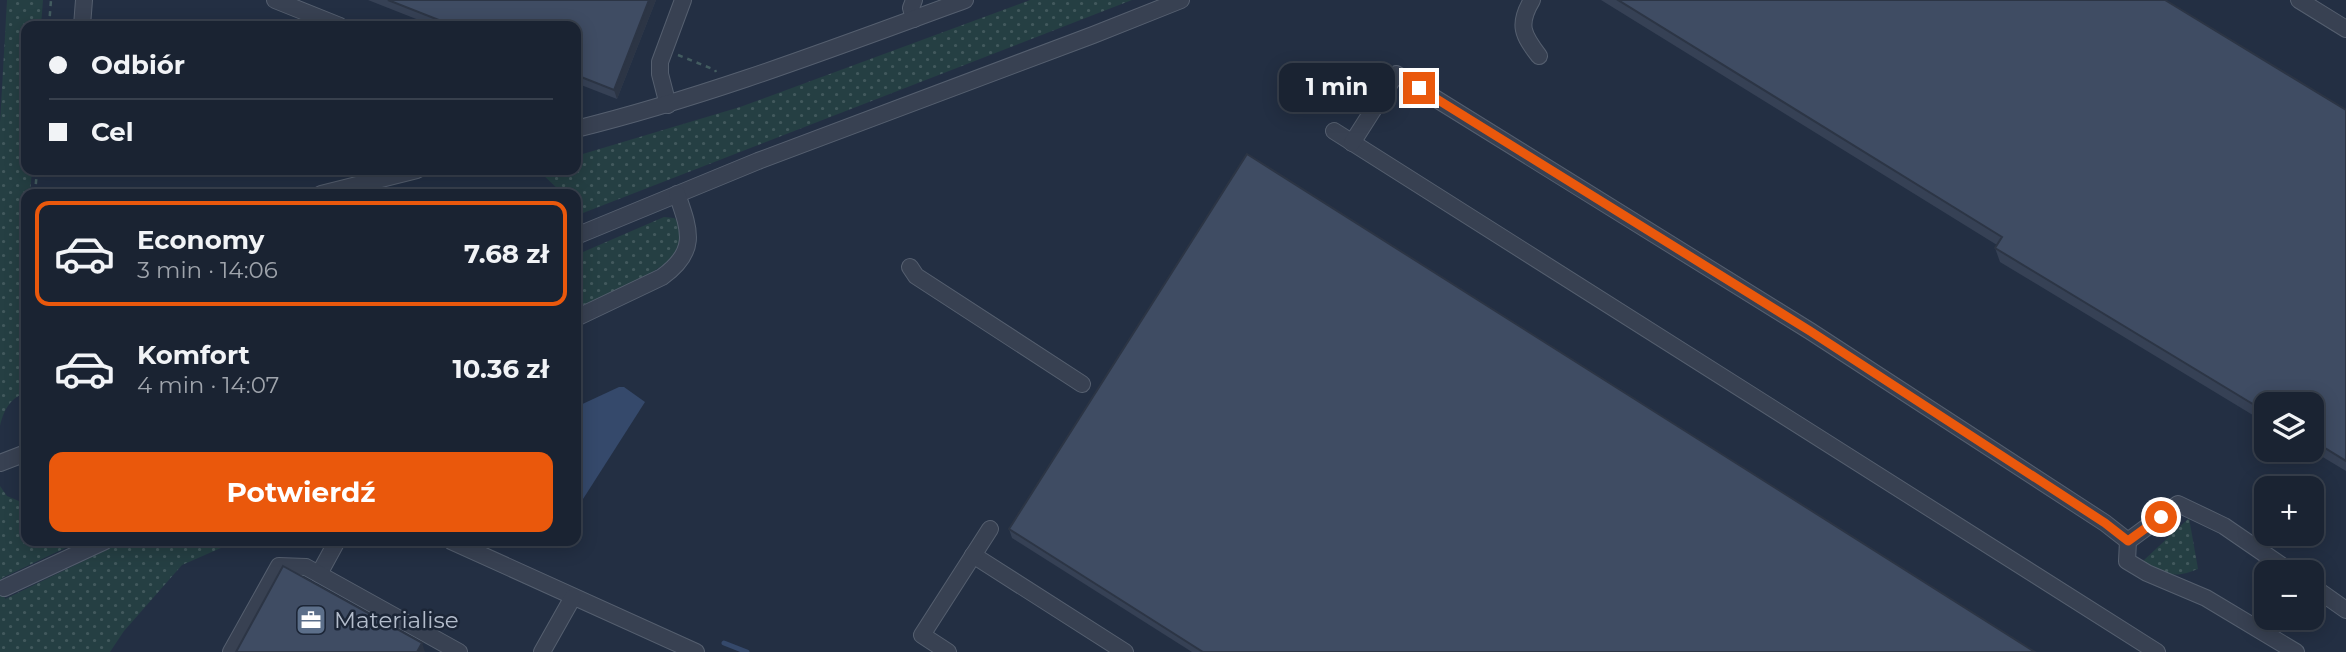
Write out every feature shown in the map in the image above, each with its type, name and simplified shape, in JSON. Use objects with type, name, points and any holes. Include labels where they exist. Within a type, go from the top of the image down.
[{"type":"street","points":[[82,21],[84,0]]},
{"type":"street","points":[[275,0],[328,21]]},
{"type":"street","points":[[668,105],[660,74],[660,62],[683,0]]},
{"type":"street","points":[[914,0],[911,8],[914,19]]},
{"type":"street","points":[[581,128],[720,89],[965,0]]},
{"type":"street","points":[[581,234],[677,194],[1181,0]]},
{"type":"street","points":[[1532,0],[1522,26],[1526,40],[1539,56]]},
{"type":"street","points":[[2299,0],[2346,29]]},
{"type":"street","points":[[1352,142],[1396,74],[1810,331],[2105,523],[2128,541]]},
{"type":"street","points":[[1334,131],[2157,652]]},
{"type":"street","points":[[341,189],[397,175]]},
{"type":"street","points":[[581,316],[662,277],[675,268],[690,241],[688,225],[677,194]]},
{"type":"street","points":[[910,267],[916,276],[1082,384]]},
{"type":"street","points":[[0,463],[21,454]]},
{"type":"street","points":[[2128,541],[2178,504],[2224,526],[2274,560]]},
{"type":"street","points":[[948,652],[922,635],[990,528]]},
{"type":"street","points":[[2128,541],[2127,561],[2147,573],[2206,598],[2296,652]]},
{"type":"street","points":[[4,589],[94,546]]},
{"type":"street","points":[[320,575],[334,546]]},
{"type":"street","points":[[462,546],[696,652]]},
{"type":"street","points":[[973,555],[1125,652]]},
{"type":"street","points":[[231,652],[279,566],[306,567],[459,652]]},
{"type":"street","points":[[2324,594],[2346,610]]},
{"type":"street","points":[[542,652],[573,597]]},
{"type":"path","points":[[49,21],[51,0]]},
{"type":"path","points":[[663,50],[716,70],[720,89]]},
{"type":"green space","points":[[7,0],[43,0],[41,21],[21,21],[21,175],[32,175],[30,189],[21,189],[21,395],[5,410],[0,426],[0,123]]},
{"type":"green space","points":[[1030,0],[1132,0],[583,213],[581,189],[558,189],[543,175],[581,175],[581,155],[740,107]]},
{"type":"green space","points":[[664,217],[674,218],[683,225],[680,247],[663,265],[581,306],[581,253]]},
{"type":"green space","points":[[0,486],[7,496],[21,502],[21,546],[69,546],[2,578],[5,599],[115,546],[226,546],[182,565],[124,631],[110,652],[0,652]]},
{"type":"green space","points":[[2189,518],[2198,569],[2176,575],[2158,570],[2143,561]]},
{"type":"water","points":[[619,387],[624,387],[645,402],[581,502],[581,405]]},
{"type":"building","points":[[388,0],[649,0],[614,90],[581,77],[581,21],[441,21]]},
{"type":"building","points":[[1618,0],[2165,0],[2346,110],[2346,461],[2324,447],[2324,392],[2254,392],[2254,405],[1995,248],[2002,237]]},
{"type":"building","points":[[1247,154],[2035,652],[1203,652],[1009,529]]},
{"type":"building","points":[[283,566],[422,643],[417,652],[236,652]]},
{"type":"waterway","points":[[724,643],[747,652]]},
{"type":"place","name":"Materialise","points":[[311,620]]},
{"type":"route","points":[[1419,88],[1810,331],[2105,523],[2128,541],[2161,517]]}]
